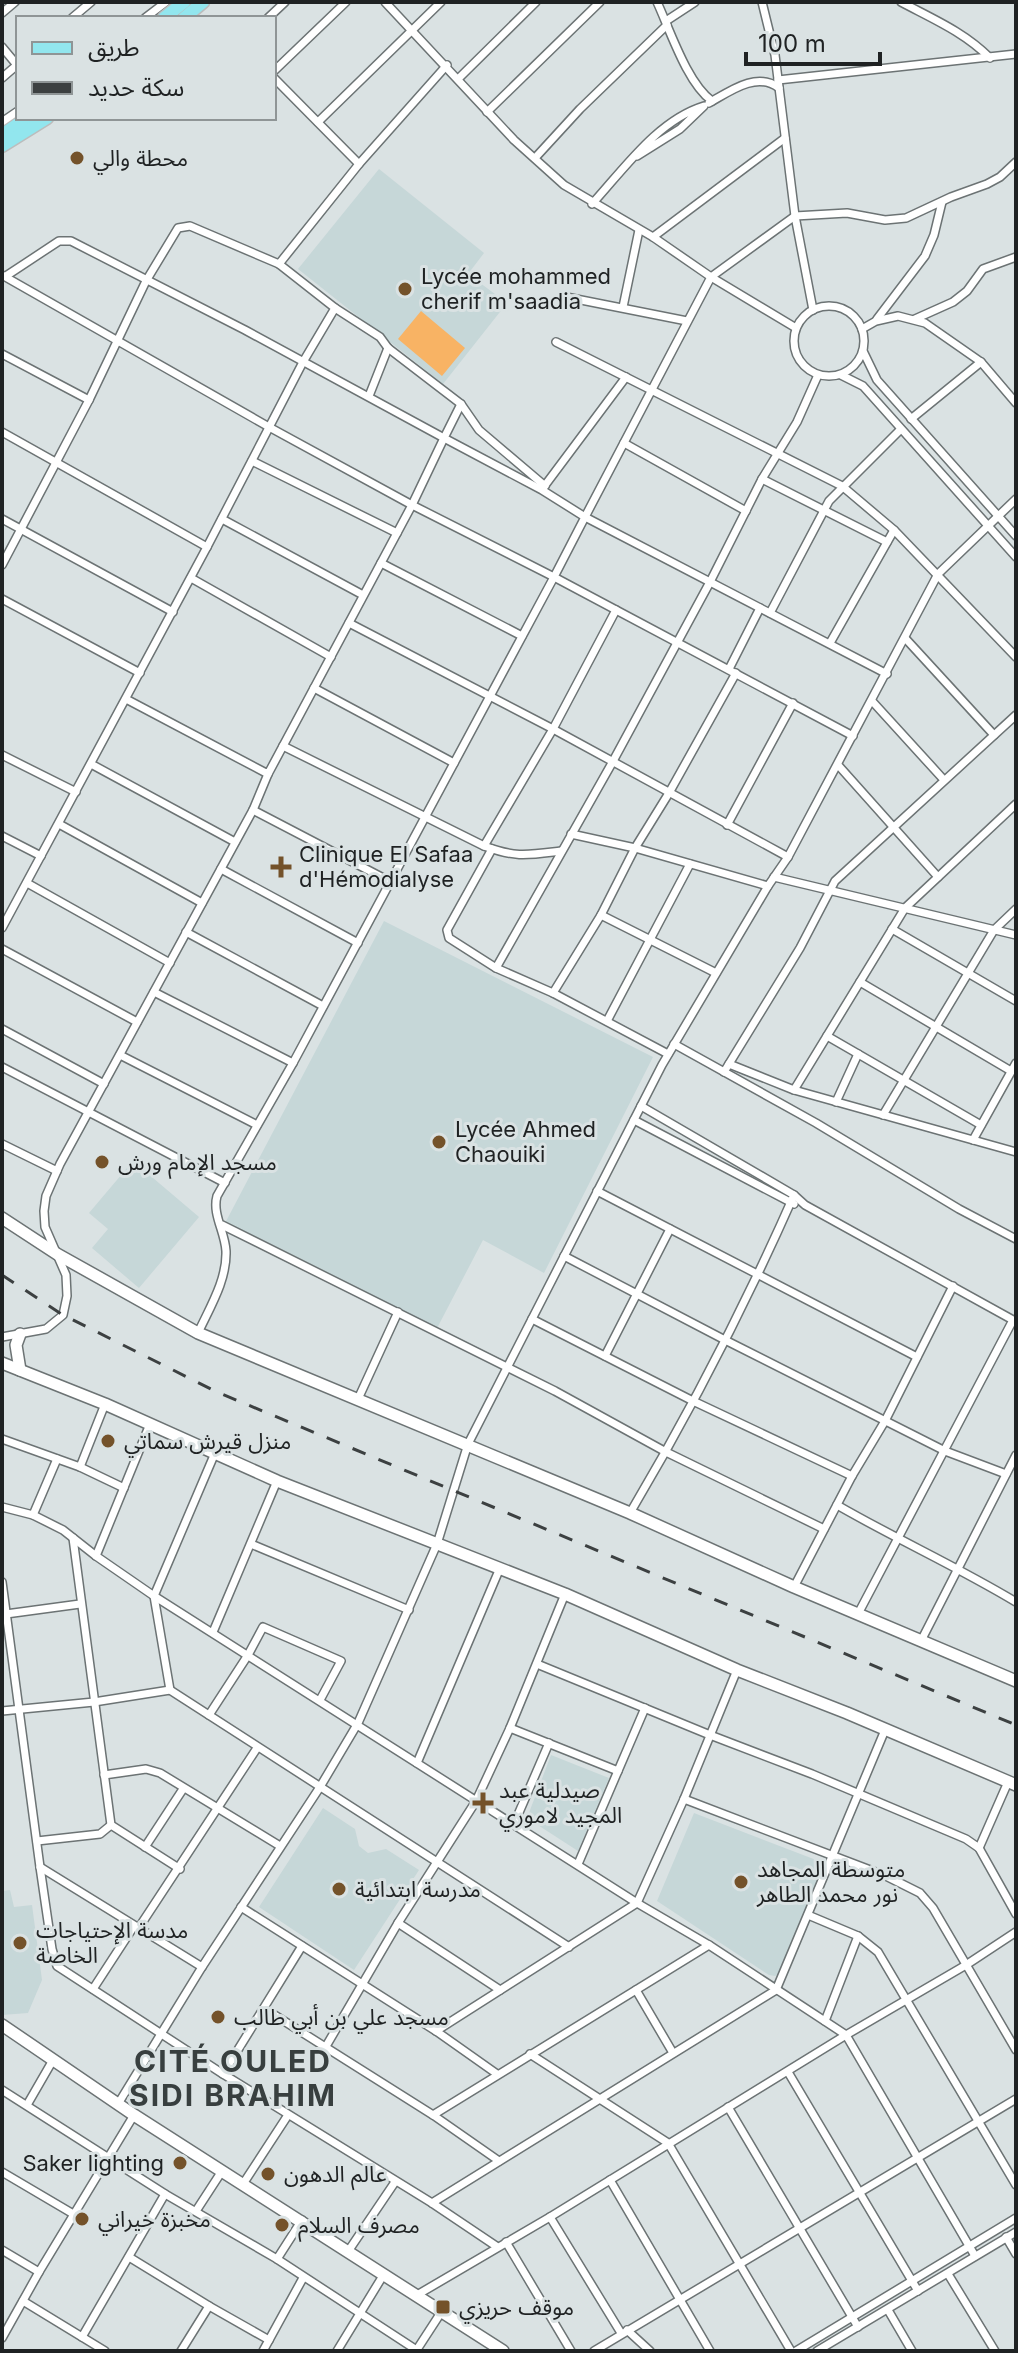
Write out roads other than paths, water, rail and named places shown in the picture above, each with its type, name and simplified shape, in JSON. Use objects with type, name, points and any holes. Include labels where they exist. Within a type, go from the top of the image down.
[{"type":"main road","points":[[163,9],[184,2]]},
{"type":"main road","points":[[187,16],[203,2]]},
{"type":"main road","points":[[3,129],[23,120]]},
{"type":"main road","points":[[2,146],[44,120]]},
{"type":"street","points":[[2,13],[15,2]]},
{"type":"street","points":[[74,16],[91,2]]},
{"type":"street","points":[[270,16],[285,2]]},
{"type":"street","points":[[276,69],[346,2]]},
{"type":"street","points":[[385,2],[447,65],[487,112],[564,185],[653,237],[711,277],[796,328]]},
{"type":"street","points":[[318,122],[441,2]]},
{"type":"street","points":[[458,79],[536,2]]},
{"type":"street","points":[[487,112],[600,2]]},
{"type":"street","points":[[657,2],[700,90],[712,101]]},
{"type":"street","points":[[535,158],[666,23],[695,2]]},
{"type":"street","points":[[762,2],[771,30],[795,216],[813,310]]},
{"type":"street","points":[[907,3],[967,38],[990,59]]},
{"type":"street","points":[[2,47],[16,63]]},
{"type":"street","points":[[592,204],[637,156],[680,129],[704,106],[759,80],[779,84],[1016,54]]},
{"type":"street","points":[[279,264],[359,164],[447,65]]},
{"type":"street","points":[[276,80],[359,164]]},
{"type":"street","points":[[3,129],[16,113]]},
{"type":"street","points":[[653,237],[785,138]]},
{"type":"street","points":[[198,1333],[225,1265],[222,1225],[216,1202],[225,1183],[391,882],[711,277],[795,216],[847,213],[906,218],[987,184],[1016,162]]},
{"type":"street","points":[[876,321],[925,256],[943,200]]},
{"type":"street","points":[[2,565],[89,400],[146,281],[182,226],[190,226],[279,264],[335,308],[380,337],[388,348],[461,404],[479,430],[543,488],[585,517],[887,674]]},
{"type":"street","points":[[623,307],[639,230]]},
{"type":"street","points":[[543,488],[67,239],[4,276],[412,505],[853,736]]},
{"type":"street","points":[[915,320],[953,302],[967,291],[983,269],[1016,257]]},
{"type":"street","points":[[566,297],[687,321]]},
{"type":"street","points":[[863,351],[850,369],[841,375],[818,375],[800,361],[795,351],[796,328],[813,310],[824,306],[847,311],[856,319],[862,329],[863,351],[877,380],[1016,536]]},
{"type":"street","points":[[2,928],[6,913],[27,883],[303,362],[335,308]]},
{"type":"street","points":[[862,329],[876,321],[898,316],[925,323],[981,362],[1016,403]]},
{"type":"street","points":[[556,342],[842,486],[894,530],[1016,657]]},
{"type":"street","points":[[369,396],[388,348]]},
{"type":"street","points":[[2,354],[89,400]]},
{"type":"street","points":[[911,419],[981,362]]},
{"type":"street","points":[[496,968],[612,763],[762,479],[797,422],[818,375]]},
{"type":"street","points":[[841,375],[863,386],[1016,557]]},
{"type":"street","points":[[543,488],[626,377]]},
{"type":"street","points":[[2,1337],[46,1329],[63,1315],[67,1287],[45,1227],[46,1196],[253,810],[268,774],[412,505],[461,404]]},
{"type":"street","points":[[770,613],[824,509],[842,486],[900,430]]},
{"type":"street","points":[[2,432],[207,547]]},
{"type":"street","points":[[624,443],[746,511]]},
{"type":"street","points":[[252,461],[397,533]]},
{"type":"street","points":[[762,479],[887,542]]},
{"type":"street","points":[[118,2104],[358,1723],[437,1544],[468,1444],[668,1054],[788,857],[938,574],[1016,499]]},
{"type":"street","points":[[2,519],[173,612]]},
{"type":"street","points":[[222,519],[363,595]]},
{"type":"street","points":[[830,643],[894,530]]},
{"type":"street","points":[[381,563],[522,636]]},
{"type":"street","points":[[191,578],[331,657]]},
{"type":"street","points":[[2,599],[140,673]]},
{"type":"street","points":[[553,993],[669,793],[732,671],[760,608]]},
{"type":"street","points":[[616,610],[488,848],[447,933],[449,938],[496,968],[553,993],[668,1054]]},
{"type":"street","points":[[349,623],[553,729],[788,857]]},
{"type":"street","points":[[905,638],[994,735]]},
{"type":"street","points":[[314,688],[454,763]]},
{"type":"street","points":[[126,699],[268,774]]},
{"type":"street","points":[[872,701],[944,780]]},
{"type":"street","points":[[727,825],[793,703]]},
{"type":"street","points":[[724,1072],[800,948],[839,876],[1016,715]]},
{"type":"street","points":[[283,746],[488,848],[519,856],[561,851]]},
{"type":"street","points":[[2,755],[76,792]]},
{"type":"street","points":[[91,764],[235,842]]},
{"type":"street","points":[[838,765],[938,877]]},
{"type":"street","points":[[794,1090],[905,908],[1016,804]]},
{"type":"street","points":[[253,810],[391,882]]},
{"type":"street","points":[[59,824],[202,903]]},
{"type":"street","points":[[571,834],[635,848],[768,886]]},
{"type":"street","points":[[2,836],[41,856]]},
{"type":"street","points":[[607,1021],[690,864]]},
{"type":"street","points":[[221,869],[358,943]]},
{"type":"street","points":[[774,877],[1016,935]]},
{"type":"street","points":[[27,883],[170,963]]},
{"type":"street","points":[[883,1115],[994,930],[1016,909]]},
{"type":"street","points":[[601,915],[716,973]]},
{"type":"street","points":[[892,929],[1016,1001]]},
{"type":"street","points":[[186,932],[323,1006]]},
{"type":"street","points":[[2,949],[137,1022]]},
{"type":"street","points":[[860,982],[1011,1071]]},
{"type":"street","points":[[154,992],[293,1063]]},
{"type":"street","points":[[2,1029],[104,1084]]},
{"type":"street","points":[[827,1036],[981,1125]]},
{"type":"street","points":[[674,1044],[1016,1239]]},
{"type":"street","points":[[836,1102],[858,1054]]},
{"type":"street","points":[[120,1055],[257,1125]]},
{"type":"street","points":[[973,1140],[1016,1063]]},
{"type":"street","points":[[729,1064],[794,1090],[1016,1152]]},
{"type":"street","points":[[2,1067],[225,1183]]},
{"type":"street","points":[[641,1106],[792,1199]]},
{"type":"street","points":[[634,1120],[805,1205],[1014,1321],[859,1612]]},
{"type":"street","points":[[2,1144],[57,1171]]},
{"type":"street","points":[[707,1158],[713,1148]]},
{"type":"street","points":[[597,1191],[917,1357]]},
{"type":"street","points":[[630,1513],[725,1340],[792,1199]]},
{"type":"street","points":[[2,1218],[57,1254],[198,1333],[468,1444],[1016,1681]]},
{"type":"street","points":[[222,1225],[589,1408],[666,1452],[824,1529]]},
{"type":"street","points":[[605,1356],[670,1229]]},
{"type":"street","points":[[564,1256],[945,1451],[1006,1474]]},
{"type":"street","points":[[794,1587],[852,1476],[885,1421],[953,1286]]},
{"type":"street","points":[[358,1399],[398,1312]]},
{"type":"street","points":[[532,1319],[693,1401],[852,1476]]},
{"type":"street","points":[[20,1334],[16,1345],[20,1370]]},
{"type":"street","points":[[2,1363],[105,1404],[277,1481],[565,1594],[737,1670],[1012,1784],[979,1848]]},
{"type":"street","points":[[80,1467],[105,1404]]},
{"type":"street","points":[[96,1556],[150,1424]]},
{"type":"street","points":[[2,1439],[80,1467],[124,1488]]},
{"type":"street","points":[[170,1690],[154,1596],[215,1453]]},
{"type":"street","points":[[922,1639],[1016,1455]]},
{"type":"street","points":[[33,1515],[57,1459]]},
{"type":"street","points":[[213,1632],[277,1481]]},
{"type":"street","points":[[837,1505],[896,1539],[959,1568],[1016,1602]]},
{"type":"street","points":[[2,1507],[33,1515],[63,1530],[154,1596],[637,1903],[709,1945],[846,2035],[975,2256]]},
{"type":"street","points":[[73,1538],[111,1825],[180,1869]]},
{"type":"street","points":[[251,1544],[409,1610]]},
{"type":"street","points":[[417,1763],[500,1568]]},
{"type":"street","points":[[2,1582],[54,1960],[63,1970],[160,2034],[496,2246]]},
{"type":"street","points":[[325,2048],[398,1923],[476,1801],[510,1728],[565,1594]]},
{"type":"street","points":[[6,1614],[80,1604]]},
{"type":"street","points":[[209,1715],[263,1627],[341,1661],[320,1700]]},
{"type":"street","points":[[537,1664],[941,1827],[979,1848],[1016,1914]]},
{"type":"street","points":[[436,2031],[637,1903],[737,1670]]},
{"type":"street","points":[[2,1711],[94,1702],[170,1690],[569,1947]]},
{"type":"street","points":[[578,1864],[645,1708]]},
{"type":"street","points":[[510,1728],[618,1771]]},
{"type":"street","points":[[432,2203],[776,1990],[885,1730]]},
{"type":"street","points":[[514,1824],[549,1743]]},
{"type":"street","points":[[93,1989],[180,1869],[257,1748]]},
{"type":"street","points":[[104,1775],[146,1769],[160,1773],[280,1846]]},
{"type":"street","points":[[145,1847],[183,1789]]},
{"type":"street","points":[[684,1799],[886,1876],[920,1893],[933,1908],[1016,2050]]},
{"type":"street","points":[[37,1841],[100,1834],[111,1825]]},
{"type":"street","points":[[40,1867],[202,1967]]},
{"type":"street","points":[[241,1907],[436,2031],[497,2074]]},
{"type":"street","points":[[808,1915],[858,1936],[878,1952],[1016,2185]]},
{"type":"street","points":[[398,1923],[500,1990]]},
{"type":"street","points":[[417,2295],[1016,1932]]},
{"type":"street","points":[[825,2021],[858,1936]]},
{"type":"street","points":[[433,2115],[709,1945]]},
{"type":"street","points":[[223,2074],[302,1946]]},
{"type":"street","points":[[636,1990],[673,2053]]},
{"type":"street","points":[[265,2009],[433,2115],[499,2161]]},
{"type":"street","points":[[2,2025],[134,2115],[503,2351]]},
{"type":"street","points":[[530,2054],[668,2143],[794,2351],[1016,2218]]},
{"type":"street","points":[[27,2105],[53,2060]]},
{"type":"street","points":[[788,2072],[918,2291]]},
{"type":"street","points":[[2,2090],[165,2194],[277,2259],[417,2351],[442,2311]]},
{"type":"street","points":[[594,2351],[1016,2099]]},
{"type":"street","points":[[728,2107],[858,2327]]},
{"type":"street","points":[[2,2338],[134,2115]]},
{"type":"street","points":[[243,2184],[288,2115]]},
{"type":"street","points":[[196,2211],[222,2171]]},
{"type":"street","points":[[2,2172],[75,2215]]},
{"type":"street","points":[[610,2180],[710,2351]]},
{"type":"street","points":[[349,2250],[395,2182]]},
{"type":"street","points":[[82,2337],[165,2194]]},
{"type":"street","points":[[550,2217],[624,2331],[650,2351]]},
{"type":"street","points":[[277,2259],[302,2220]]},
{"type":"street","points":[[817,2351],[1016,2232]]},
{"type":"street","points":[[1006,2237],[1016,2254]]},
{"type":"street","points":[[506,2242],[571,2351]]},
{"type":"street","points":[[2,2250],[39,2272]]},
{"type":"street","points":[[129,2257],[269,2340]]},
{"type":"street","points":[[337,2351],[384,2274]]},
{"type":"street","points":[[948,2274],[995,2351]]},
{"type":"street","points":[[263,2351],[303,2278]]},
{"type":"street","points":[[23,2301],[105,2351]]},
{"type":"street","points":[[181,2351],[209,2306]]},
{"type":"street","points":[[888,2310],[912,2351]]},
{"type":"railway","points":[[2,1275],[63,1315],[217,1392],[1016,1725]]},
{"type":"place","name":"محطة والي","points":[[77,158]]},
{"type":"place","name":"Lycée mohammed cherif m'saadia","points":[[405,289]]},
{"type":"place","name":"Clinique El Safaa d'Hémodialyse","points":[[281,867]]},
{"type":"place","name":"Lycée Ahmed Chaouiki","points":[[439,1142]]},
{"type":"place","name":"مسجد الإمام ورش","points":[[102,1162]]},
{"type":"place","name":"منزل قيرش سماتي","points":[[108,1441]]},
{"type":"place","name":"صيدلية عبد المجيد لاموري","points":[[483,1803]]},
{"type":"place","name":"متوسطة المجاهد نور محمد الطاهر","points":[[741,1882]]},
{"type":"place","name":"مدرسة ابتدائية","points":[[339,1889]]},
{"type":"place","name":"مدسة الإحتياجات الخاصة","points":[[20,1943]]},
{"type":"place","name":"مسجد علي بن أبي طالب","points":[[218,2017]]},
{"type":"place","name":"Saker lighting","points":[[180,2163]]},
{"type":"place","name":"عالم الدهون","points":[[268,2174]]},
{"type":"place","name":"مخبزة خيراني","points":[[82,2219]]},
{"type":"place","name":"مصرف السلام","points":[[282,2225]]},
{"type":"place","name":"موقف حريزي","points":[[443,2307]]},
{"type":"district","name":"CITÉ OULED SIDI BRAHIM","points":[[233,2078]]}]
